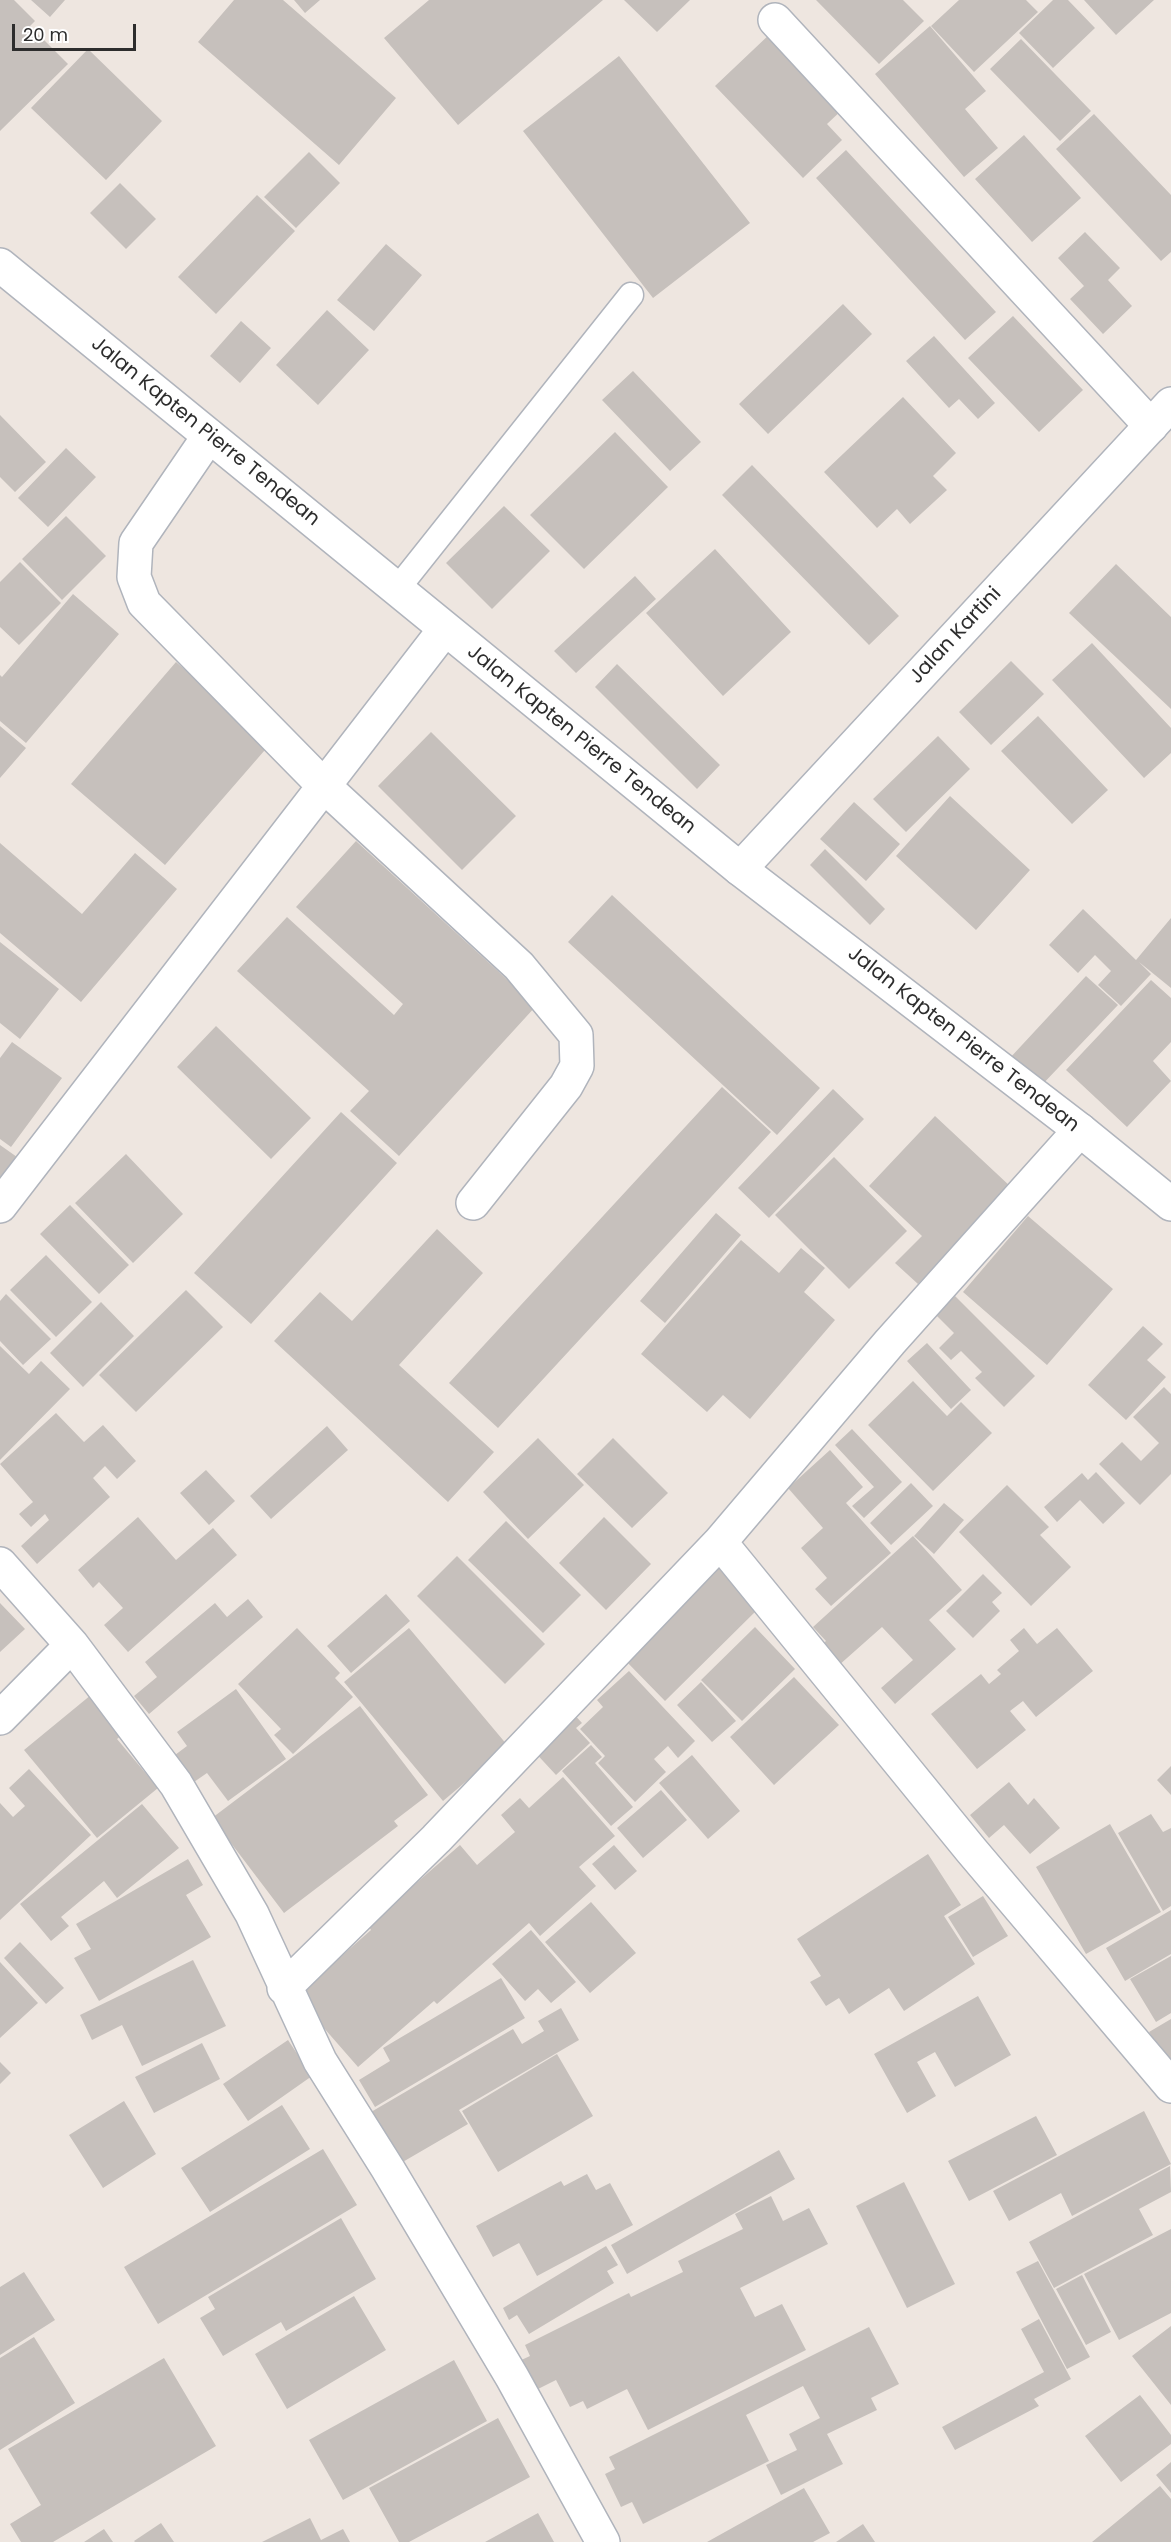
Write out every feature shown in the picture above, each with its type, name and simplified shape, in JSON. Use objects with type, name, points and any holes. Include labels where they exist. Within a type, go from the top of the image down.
[{"type":"street","points":[[775,20],[1161,415]]},
{"type":"street","name":"Jalan Kapten Pierre Tendean","points":[[0,265],[740,869],[1080,1130],[1171,1204]]},
{"type":"street","name":"Jalan Kartini","points":[[740,869],[1161,415]]},
{"type":"street","points":[[209,436],[136,543],[134,577],[144,603],[324,786],[519,966],[576,1035],[577,1066],[566,1086],[473,1203]]},
{"type":"street","points":[[0,1206],[445,629]]},
{"type":"street","points":[[284,1988],[436,1839],[720,1542],[890,1342],[1080,1130]]},
{"type":"street","points":[[720,1542],[963,1841],[1171,2086]]},
{"type":"street","points":[[0,1564],[72,1645],[176,1784],[252,1914],[284,1988],[320,2061],[388,2169],[512,2377],[603,2542]]},
{"type":"street","points":[[0,1718],[72,1645]]},
{"type":"lane","points":[[398,588],[631,295]]},
{"type":"building","points":[[0,0],[14,0],[35,21],[30,26],[68,64],[0,131]]},
{"type":"building","points":[[31,0],[65,0],[50,17]]},
{"type":"building","points":[[234,0],[283,0],[396,98],[339,165],[198,42]]},
{"type":"building","points":[[294,0],[320,0],[305,13]]},
{"type":"building","points":[[429,0],[603,0],[458,125],[384,38]]},
{"type":"building","points":[[624,0],[690,0],[657,32]]},
{"type":"building","points":[[816,0],[903,0],[924,21],[879,64]]},
{"type":"building","points":[[959,0],[1026,0],[1038,12],[974,72],[931,26]]},
{"type":"building","points":[[1053,0],[1068,0],[1095,28],[1053,68],[1019,33]]},
{"type":"building","points":[[1084,0],[1154,0],[1116,35]]},
{"type":"building","points":[[930,26],[986,91],[965,109],[998,148],[964,177],[875,74]]},
{"type":"building","points":[[772,32],[844,108],[827,124],[842,140],[803,178],[715,86]]},
{"type":"building","points":[[1021,39],[1091,111],[1060,141],[990,69]]},
{"type":"building","points":[[88,49],[162,121],[106,180],[31,108]]},
{"type":"building","points":[[619,56],[750,223],[653,298],[523,131]]},
{"type":"building","points":[[1094,114],[1171,195],[1171,252],[1161,261],[1056,149]]},
{"type":"building","points":[[1024,135],[1081,198],[1032,242],[975,179]]},
{"type":"building","points":[[846,150],[996,312],[965,340],[816,178]]},
{"type":"building","points":[[309,152],[340,183],[296,228],[264,197]]},
{"type":"building","points":[[120,183],[156,219],[126,249],[90,213]]},
{"type":"building","points":[[257,195],[295,231],[216,314],[178,277]]},
{"type":"building","points":[[1085,232],[1120,268],[1108,280],[1132,306],[1103,334],[1070,299],[1084,286],[1058,258]]},
{"type":"building","points":[[386,244],[422,275],[374,331],[337,300]]},
{"type":"building","points":[[843,304],[872,334],[768,434],[739,404]]},
{"type":"building","points":[[327,310],[369,350],[318,405],[276,365]]},
{"type":"building","points":[[1013,316],[1083,390],[1039,432],[968,358]]},
{"type":"building","points":[[241,321],[271,348],[240,383],[210,356]]},
{"type":"building","points":[[934,336],[995,403],[978,419],[959,399],[949,408],[906,361]]},
{"type":"building","points":[[633,371],[701,442],[670,471],[602,400]]},
{"type":"building","points":[[903,397],[956,453],[933,476],[947,490],[910,524],[897,509],[877,528],[824,472]]},
{"type":"building","points":[[0,415],[46,462],[15,492],[0,477]]},
{"type":"building","points":[[615,432],[668,487],[584,569],[530,515]]},
{"type":"building","points":[[66,448],[96,477],[48,527],[18,498]]},
{"type":"building","points":[[752,465],[899,616],[869,645],[722,495]]},
{"type":"building","points":[[504,506],[550,551],[492,609],[446,563]]},
{"type":"building","points":[[66,516],[106,556],[62,600],[22,559]]},
{"type":"building","points":[[715,549],[791,632],[723,696],[646,613]]},
{"type":"building","points":[[20,562],[61,603],[19,645],[0,627],[0,582]]},
{"type":"building","points":[[1116,564],[1171,617],[1171,709],[1069,613]]},
{"type":"building","points":[[635,576],[656,599],[576,673],[554,651]]},
{"type":"building","points":[[73,594],[119,634],[26,743],[0,721],[0,675],[2,677]]},
{"type":"building","points":[[1092,643],[1171,728],[1171,753],[1144,778],[1052,680]]},
{"type":"building","points":[[1011,661],[1044,694],[991,745],[959,712]]},
{"type":"building","points":[[176,662],[271,743],[165,865],[71,784]]},
{"type":"building","points":[[617,664],[720,765],[697,789],[595,687]]},
{"type":"building","points":[[1038,716],[1108,790],[1072,824],[1001,751]]},
{"type":"building","points":[[0,726],[26,748],[0,778]]},
{"type":"building","points":[[431,732],[516,816],[462,870],[378,786]]},
{"type":"building","points":[[938,736],[970,769],[906,832],[873,799]]},
{"type":"building","points":[[950,796],[1030,870],[976,930],[896,856]]},
{"type":"building","points":[[854,802],[900,844],[866,881],[820,839]]},
{"type":"building","points":[[356,841],[536,1006],[399,1156],[350,1111],[369,1091],[237,971],[287,917],[394,1015],[403,1004],[296,907]]},
{"type":"building","points":[[0,843],[82,914],[135,853],[177,889],[81,1002],[0,933]]},
{"type":"building","points":[[825,849],[885,909],[870,925],[810,865]]},
{"type":"building","points":[[612,895],[820,1088],[777,1135],[568,942]]},
{"type":"building","points":[[1083,909],[1136,960],[1171,918],[1171,988],[1139,962],[1151,974],[1121,1006],[1098,985],[1111,971],[1095,955],[1078,973],[1049,945]]},
{"type":"building","points":[[0,942],[59,989],[20,1039],[0,1023]]},
{"type":"building","points":[[1086,976],[1118,1005],[1039,1088],[1009,1059]]},
{"type":"building","points":[[1151,980],[1171,998],[1171,1042],[1153,1061],[1171,1081],[1127,1127],[1066,1070]]},
{"type":"building","points":[[216,1026],[311,1118],[271,1159],[177,1067]]},
{"type":"building","points":[[12,1042],[62,1078],[11,1147],[0,1139],[0,1058]]},
{"type":"building","points":[[722,1087],[771,1132],[498,1428],[449,1383]]},
{"type":"building","points":[[833,1089],[864,1119],[769,1218],[738,1188]]},
{"type":"building","points":[[341,1112],[397,1163],[251,1324],[194,1273]]},
{"type":"building","points":[[935,1116],[1011,1187],[918,1284],[895,1263],[922,1236],[869,1186]]},
{"type":"building","points":[[0,1145],[17,1157],[0,1179]]},
{"type":"building","points":[[126,1154],[183,1214],[133,1263],[75,1203]]},
{"type":"building","points":[[834,1157],[907,1231],[849,1289],[775,1215]]},
{"type":"building","points":[[70,1205],[129,1265],[99,1294],[40,1234]]},
{"type":"building","points":[[716,1213],[741,1235],[665,1323],[640,1301]]},
{"type":"building","points":[[1028,1216],[1113,1289],[1047,1365],[963,1292]]},
{"type":"building","points":[[437,1229],[483,1273],[399,1365],[494,1452],[448,1502],[274,1341],[320,1292],[352,1321]]},
{"type":"building","points":[[741,1240],[779,1273],[801,1248],[825,1268],[804,1292],[835,1320],[750,1419],[723,1395],[707,1412],[641,1354]]},
{"type":"building","points":[[46,1255],[92,1302],[56,1337],[10,1290]]},
{"type":"building","points":[[186,1290],[223,1327],[136,1412],[99,1375]]},
{"type":"building","points":[[6,1294],[51,1339],[23,1365],[0,1341],[0,1301]]},
{"type":"building","points":[[955,1296],[1035,1376],[1004,1407],[975,1378],[982,1372],[961,1351],[951,1360],[939,1348],[954,1333],[936,1315]]},
{"type":"building","points":[[101,1302],[134,1336],[83,1387],[50,1353]]},
{"type":"building","points":[[1143,1326],[1163,1344],[1147,1360],[1166,1377],[1126,1420],[1088,1385]]},
{"type":"building","points":[[927,1343],[971,1390],[951,1409],[907,1361]]},
{"type":"building","points":[[0,1346],[29,1374],[41,1361],[70,1389],[0,1460]]},
{"type":"building","points":[[913,1381],[947,1416],[961,1402],[992,1433],[933,1491],[868,1425]]},
{"type":"building","points":[[1164,1387],[1171,1394],[1171,1474],[1140,1505],[1099,1464],[1122,1442],[1141,1461],[1159,1443],[1133,1417]]},
{"type":"building","points":[[56,1413],[84,1442],[103,1425],[136,1461],[117,1479],[105,1466],[93,1478],[110,1497],[37,1564],[21,1546],[49,1520],[45,1514],[31,1527],[19,1514],[33,1502],[0,1464]]},
{"type":"building","points":[[327,1426],[348,1450],[271,1519],[250,1496]]},
{"type":"building","points":[[852,1429],[902,1482],[864,1518],[852,1506],[874,1487],[835,1445]]},
{"type":"building","points":[[538,1438],[584,1485],[528,1539],[483,1492]]},
{"type":"building","points":[[613,1438],[668,1493],[632,1528],[577,1474]]},
{"type":"building","points":[[830,1450],[863,1487],[846,1503],[891,1553],[831,1606],[815,1589],[827,1578],[801,1548],[823,1528],[788,1488]]},
{"type":"building","points":[[206,1470],[235,1501],[209,1525],[180,1493]]},
{"type":"building","points":[[1096,1472],[1125,1503],[1103,1524],[1080,1500],[1057,1522],[1044,1507],[1082,1473],[1088,1480]]},
{"type":"building","points":[[911,1483],[933,1506],[891,1545],[870,1523]]},
{"type":"building","points":[[1007,1485],[1049,1527],[1040,1535],[1071,1567],[1031,1606],[959,1532]]},
{"type":"building","points":[[944,1503],[964,1520],[934,1554],[914,1536]]},
{"type":"building","points":[[138,1517],[176,1560],[213,1528],[237,1555],[128,1652],[104,1625],[123,1608],[99,1582],[93,1588],[78,1570]]},
{"type":"building","points":[[604,1517],[651,1564],[606,1610],[559,1563]]},
{"type":"building","points":[[506,1521],[581,1595],[543,1633],[468,1560]]},
{"type":"building","points":[[913,1536],[962,1590],[929,1620],[956,1649],[895,1704],[881,1688],[913,1660],[882,1627],[838,1666],[820,1646],[826,1641],[813,1627]]},
{"type":"building","points":[[457,1556],[545,1644],[505,1684],[417,1596]]},
{"type":"building","points":[[718,1566],[759,1608],[665,1701],[624,1659]]},
{"type":"building","points":[[983,1574],[1002,1593],[992,1602],[1000,1611],[973,1638],[946,1611]]},
{"type":"building","points":[[386,1594],[410,1621],[351,1673],[327,1646]]},
{"type":"building","points":[[248,1599],[263,1617],[149,1714],[134,1696],[157,1677],[145,1662],[215,1603],[227,1617]]},
{"type":"building","points":[[0,1603],[25,1629],[0,1652]]},
{"type":"building","points":[[755,1627],[795,1669],[742,1721],[701,1680]]},
{"type":"building","points":[[297,1628],[340,1673],[335,1678],[353,1697],[293,1754],[274,1735],[281,1729],[238,1684]]},
{"type":"building","points":[[409,1628],[508,1746],[443,1801],[344,1682]]},
{"type":"building","points":[[1024,1628],[1037,1644],[1057,1628],[1093,1671],[1036,1717],[1023,1701],[1010,1711],[1026,1730],[977,1769],[931,1714],[981,1674],[989,1684],[1001,1674],[997,1670],[1019,1651],[1010,1640]]},
{"type":"building","points":[[629,1671],[695,1741],[678,1758],[668,1746],[654,1759],[666,1772],[635,1802],[598,1763],[605,1756],[580,1729],[603,1707],[597,1700]]},
{"type":"building","points":[[794,1677],[839,1725],[774,1785],[730,1737]]},
{"type":"building","points":[[701,1682],[736,1721],[712,1742],[677,1705]]},
{"type":"building","points":[[236,1689],[286,1759],[228,1801],[207,1773],[194,1782],[175,1755],[187,1746],[177,1732]]},
{"type":"building","points":[[97,1690],[129,1729],[117,1739],[158,1788],[97,1838],[24,1750]]},
{"type":"building","points":[[360,1706],[428,1795],[394,1821],[398,1826],[284,1913],[212,1818]]},
{"type":"building","points":[[571,1711],[582,1723],[576,1728],[590,1743],[556,1775],[531,1748]]},
{"type":"building","points":[[591,1745],[602,1757],[595,1763],[633,1807],[611,1826],[562,1771]]},
{"type":"building","points":[[692,1755],[740,1811],[708,1839],[659,1783]]},
{"type":"building","points":[[1171,1766],[1171,1795],[1157,1780]]},
{"type":"building","points":[[29,1769],[91,1835],[0,1920],[0,1803],[13,1817],[25,1806],[9,1788]]},
{"type":"building","points":[[563,1777],[615,1836],[579,1867],[596,1886],[540,1936],[529,1923],[437,2004],[434,2001],[358,2067],[296,1996],[371,1930],[368,1925],[460,1845],[477,1865],[515,1832],[501,1815],[520,1798],[529,1808]]},
{"type":"building","points":[[1009,1782],[1028,1805],[1034,1798],[1060,1828],[1030,1854],[1004,1825],[989,1838],[970,1815]]},
{"type":"building","points":[[661,1790],[687,1820],[643,1858],[617,1828]]},
{"type":"building","points":[[142,1804],[179,1848],[117,1898],[104,1881],[61,1917],[69,1926],[51,1941],[20,1904]]},
{"type":"building","points":[[1151,1814],[1163,1832],[1171,1828],[1171,1906],[1163,1911],[1118,1833]]},
{"type":"building","points":[[1110,1824],[1161,1912],[1086,1954],[1036,1867]]},
{"type":"building","points":[[614,1845],[637,1871],[615,1890],[592,1864]]},
{"type":"building","points":[[928,1854],[961,1905],[944,1916],[975,1964],[904,2011],[889,1988],[849,2014],[839,1998],[826,2006],[810,1982],[821,1976],[797,1939]]},
{"type":"building","points":[[188,1859],[203,1885],[186,1895],[211,1937],[99,2001],[74,1958],[91,1949],[76,1924]]},
{"type":"building","points":[[983,1896],[1008,1936],[973,1957],[948,1917]]},
{"type":"building","points":[[591,1902],[636,1953],[590,1993],[545,1942]]},
{"type":"building","points":[[1171,1910],[1171,1954],[1125,1981],[1106,1948]]},
{"type":"building","points":[[531,1930],[576,1982],[551,2003],[538,1989],[525,2001],[492,1964]]},
{"type":"building","points":[[20,1942],[64,1988],[46,2004],[4,1958]]},
{"type":"building","points":[[1171,1956],[1171,2013],[1156,2022],[1130,1979]]},
{"type":"building","points":[[193,1960],[226,2026],[142,2066],[122,2025],[92,2040],[80,2015]]},
{"type":"building","points":[[0,1962],[38,2003],[0,2038]]},
{"type":"building","points":[[501,1978],[525,2018],[375,2107],[359,2080],[390,2061],[383,2048]]},
{"type":"building","points":[[978,1996],[1011,2055],[955,2087],[935,2052],[917,2062],[936,2096],[907,2113],[874,2054]]},
{"type":"building","points":[[561,2008],[579,2040],[459,2110],[468,2124],[401,2163],[371,2112],[513,2029],[522,2044],[544,2031],[538,2021]]},
{"type":"building","points":[[1171,2019],[1171,2064],[1169,2065],[1149,2032]]},
{"type":"building","points":[[288,2040],[312,2076],[248,2121],[223,2084]]},
{"type":"building","points":[[202,2043],[220,2079],[154,2113],[135,2077]]},
{"type":"building","points":[[557,2054],[593,2116],[498,2172],[462,2111]]},
{"type":"building","points":[[0,2062],[11,2073],[0,2084]]},
{"type":"building","points":[[124,2101],[156,2154],[103,2188],[69,2135]]},
{"type":"building","points":[[282,2105],[310,2149],[210,2212],[181,2168]]},
{"type":"building","points":[[1144,2111],[1171,2164],[1072,2216],[1061,2193],[1009,2221],[993,2191]]},
{"type":"building","points":[[1036,2116],[1057,2155],[969,2201],[948,2161]]},
{"type":"building","points":[[323,2149],[357,2205],[158,2324],[124,2267]]},
{"type":"building","points":[[779,2150],[795,2179],[627,2274],[611,2245]]},
{"type":"building","points":[[1170,2166],[1171,2192],[1139,2209],[1153,2235],[1054,2288],[1029,2242]]},
{"type":"building","points":[[587,2174],[596,2190],[610,2183],[633,2225],[537,2276],[519,2243],[493,2257],[476,2226],[561,2181],[564,2186]]},
{"type":"building","points":[[904,2182],[955,2284],[907,2308],[856,2206]]},
{"type":"building","points":[[771,2196],[783,2221],[809,2208],[828,2244],[740,2288],[755,2317],[782,2304],[806,2350],[648,2430],[627,2389],[587,2409],[583,2401],[570,2407],[556,2380],[532,2392],[517,2362],[530,2356],[525,2345],[629,2293],[631,2297],[683,2272],[678,2261],[743,2229],[735,2214]]},
{"type":"building","points":[[341,2218],[376,2279],[286,2331],[281,2322],[223,2356],[200,2318],[215,2309],[208,2297]]},
{"type":"building","points":[[1171,2229],[1171,2313],[1119,2340],[1084,2274]]},
{"type":"building","points":[[606,2246],[618,2265],[607,2271],[614,2283],[529,2334],[517,2315],[509,2320],[503,2308]]},
{"type":"building","points":[[1038,2261],[1090,2357],[1067,2369],[1016,2272]]},
{"type":"building","points":[[24,2272],[55,2320],[0,2355],[0,2287]]},
{"type":"building","points":[[1082,2275],[1111,2332],[1086,2345],[1056,2289]]},
{"type":"building","points":[[354,2296],[386,2350],[287,2409],[255,2354]]},
{"type":"building","points":[[1039,2319],[1071,2379],[1034,2399],[1039,2406],[955,2450],[942,2427],[1044,2372],[1021,2329]]},
{"type":"building","points":[[1171,2326],[1171,2405],[1132,2356]]},
{"type":"building","points":[[869,2327],[899,2384],[871,2398],[877,2410],[827,2434],[843,2464],[781,2495],[766,2465],[797,2450],[789,2434],[820,2418],[803,2386],[746,2415],[769,2461],[643,2524],[632,2502],[621,2507],[605,2474],[615,2469],[609,2457]]},
{"type":"building","points":[[34,2337],[75,2403],[0,2450],[0,2358]]},
{"type":"building","points":[[164,2358],[216,2446],[53,2542],[21,2542],[10,2524],[41,2505],[8,2449]]},
{"type":"building","points":[[454,2360],[487,2421],[343,2500],[309,2440]]},
{"type":"building","points":[[1140,2395],[1171,2435],[1171,2444],[1121,2482],[1085,2436]]},
{"type":"building","points":[[498,2418],[530,2477],[409,2542],[399,2542],[369,2488]]},
{"type":"building","points":[[1171,2462],[1171,2493],[1156,2475]]},
{"type":"building","points":[[1160,2486],[1171,2499],[1171,2542],[1092,2542]]},
{"type":"building","points":[[804,2488],[830,2533],[813,2542],[707,2542]]},
{"type":"building","points":[[538,2513],[554,2542],[485,2542]]},
{"type":"building","points":[[310,2518],[321,2540],[343,2529],[350,2542],[262,2542]]},
{"type":"building","points":[[161,2523],[174,2542],[134,2541]]},
{"type":"building","points":[[863,2524],[875,2542],[836,2542]]},
{"type":"building","points":[[104,2529],[113,2542],[84,2542]]}]
